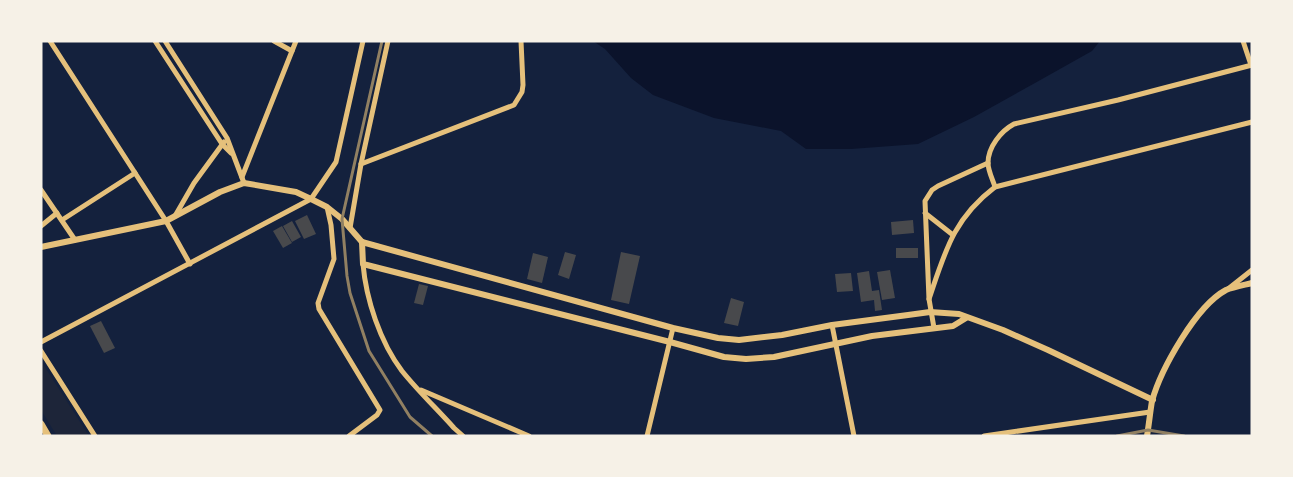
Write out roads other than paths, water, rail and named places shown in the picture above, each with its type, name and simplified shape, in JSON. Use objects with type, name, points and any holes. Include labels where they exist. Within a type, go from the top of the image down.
[{"type":"main road","points":[[41,424],[48,436]]},
{"type":"street","points":[[50,41],[166,221],[190,264]]},
{"type":"street","points":[[155,41],[222,144],[232,153]]},
{"type":"street","points":[[165,41],[227,138],[243,180]]},
{"type":"street","points":[[274,41],[292,51]]},
{"type":"street","points":[[243,180],[296,41]]},
{"type":"street","points":[[41,342],[311,199],[336,162],[363,41]]},
{"type":"street","points":[[350,228],[361,164],[388,41]]},
{"type":"street","points":[[361,164],[514,105],[522,92],[523,85],[520,41]]},
{"type":"street","points":[[995,187],[988,163],[994,144],[1006,128],[1014,124],[1118,100],[1252,65],[1243,41]]},
{"type":"street","points":[[929,299],[944,253],[960,222],[995,187],[1252,122]]},
{"type":"street","points":[[175,216],[194,183],[227,138]]},
{"type":"street","points":[[934,328],[929,299],[925,202],[932,190],[946,181],[988,163]]},
{"type":"street","points":[[62,220],[135,173]]},
{"type":"street","points":[[41,247],[166,221],[243,180],[296,192],[311,199],[342,219],[362,242],[673,328],[718,338],[739,340],[930,312],[959,314],[1039,346],[1153,400]]},
{"type":"street","points":[[41,190],[75,240]]},
{"type":"street","points":[[326,207],[331,225],[334,259],[318,303],[319,309],[379,407],[380,412],[349,436]]},
{"type":"street","points":[[41,226],[56,213]]},
{"type":"street","points":[[925,213],[953,235]]},
{"type":"street","points":[[362,242],[365,285],[379,329],[402,370],[463,436]]},
{"type":"street","points":[[363,264],[670,342],[724,358],[774,357],[872,336],[954,326],[966,318]]},
{"type":"street","points":[[1147,436],[1153,400],[1174,352],[1188,328],[1203,309],[1252,270]]},
{"type":"street","points":[[1226,290],[1252,283]]},
{"type":"street","points":[[832,325],[834,344],[854,436]]},
{"type":"street","points":[[646,436],[673,328]]},
{"type":"street","points":[[41,351],[95,436]]},
{"type":"street","points":[[418,388],[529,436]]},
{"type":"street","points":[[984,436],[1150,412]]},
{"type":"railway","points":[[382,41],[342,219],[347,276],[350,293],[369,351],[410,417],[432,436]]},
{"type":"railway","points":[[1117,436],[1148,430],[1184,436]]}]
